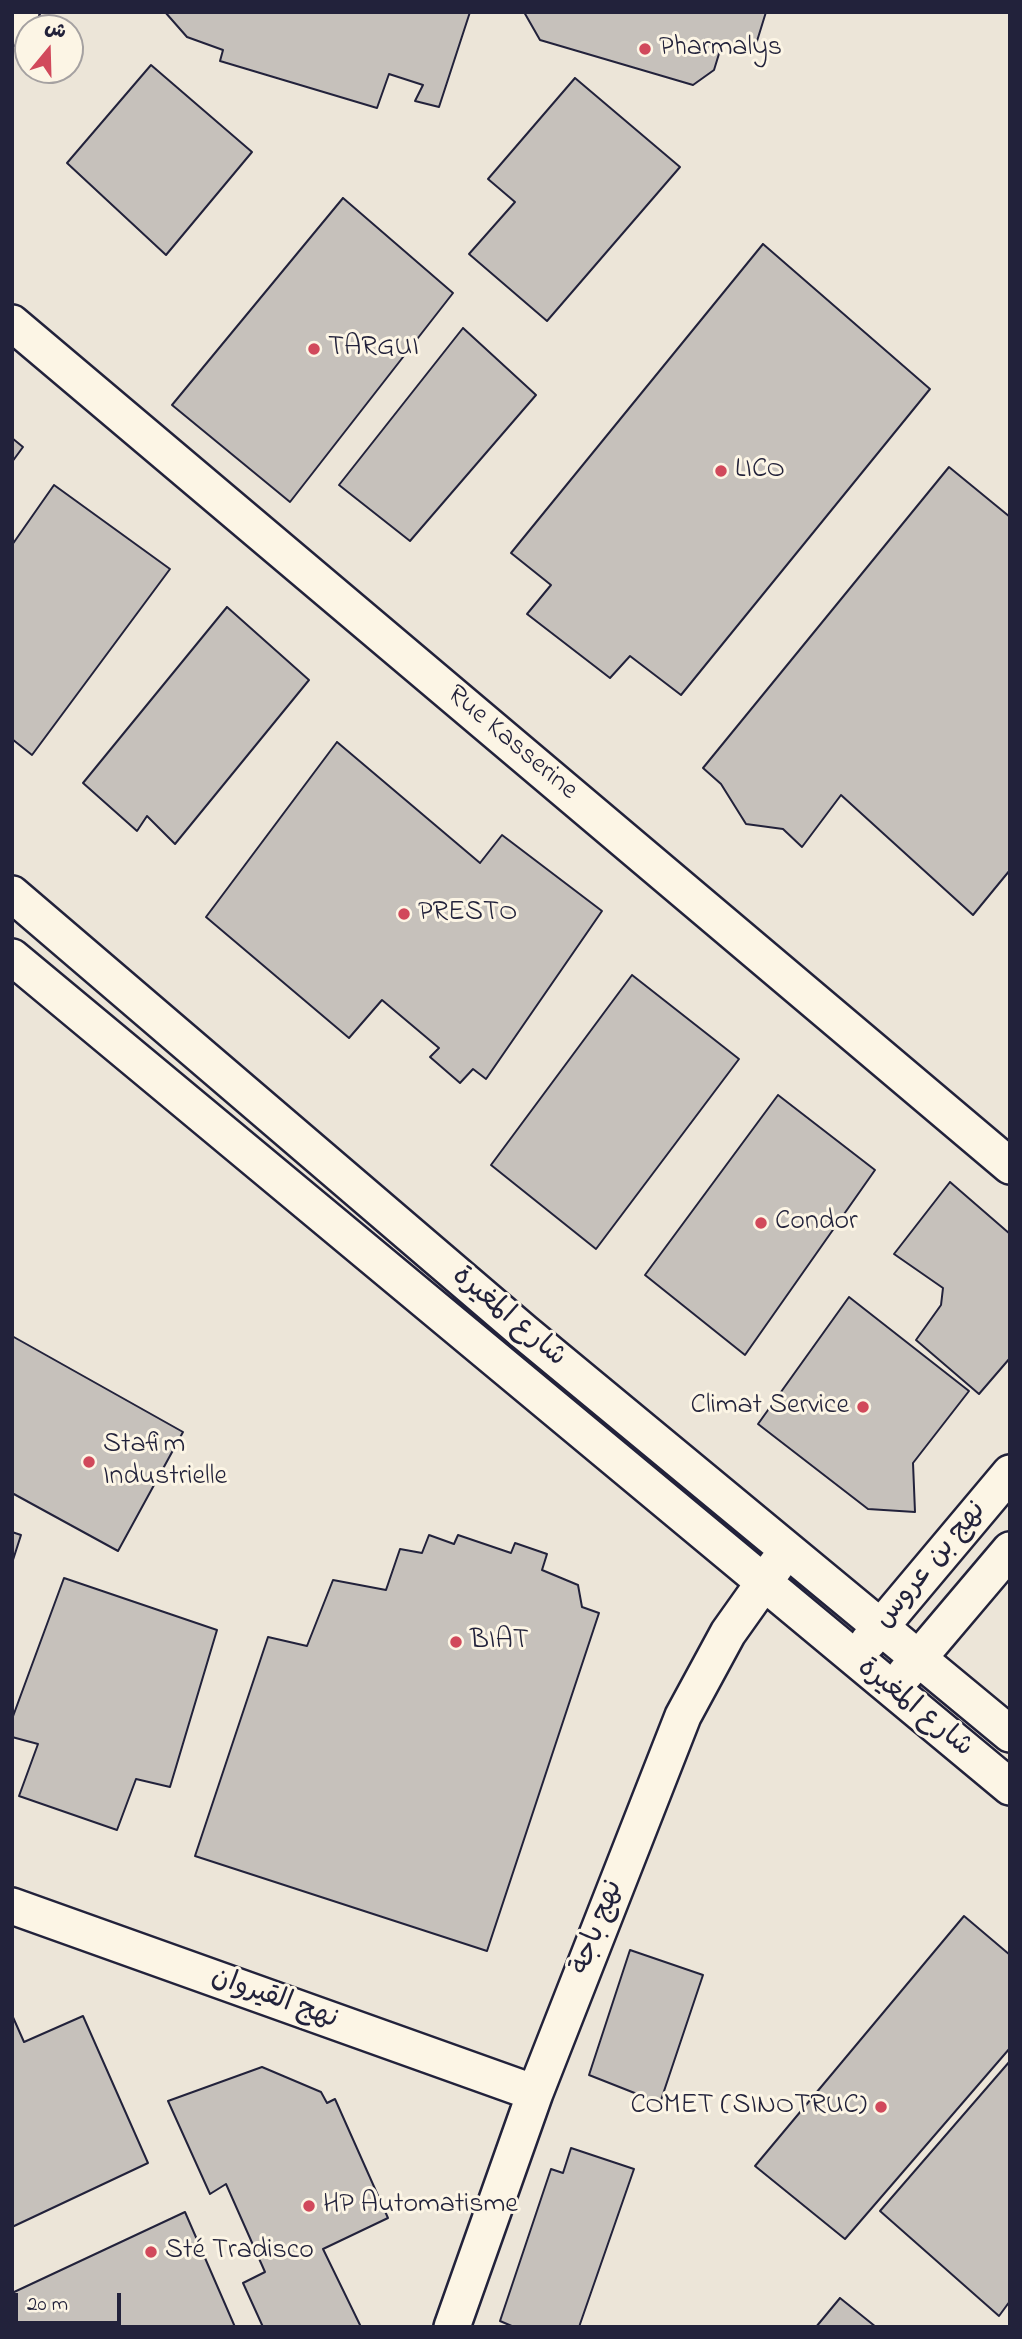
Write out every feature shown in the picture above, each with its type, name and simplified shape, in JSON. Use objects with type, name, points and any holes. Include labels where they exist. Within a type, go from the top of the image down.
[{"type":"street","points":[[12,27],[21,12]]},
{"type":"street","name":"Rue Kasserine","points":[[12,323],[1010,1166]]},
{"type":"street","name":"شارع المغيرة","points":[[12,894],[524,1332],[1010,1734]]},
{"type":"street","name":"شارع المغيرة","points":[[12,957],[854,1660],[1010,1787]]},
{"type":"street","name":"نهج بن عروس","points":[[854,1660],[1010,1473]]},
{"type":"street","name":"نهج باجة","points":[[452,2327],[535,2093],[683,1716],[728,1633],[788,1550]]},
{"type":"street","name":"نهج بن عروس","points":[[891,1690],[1010,1550]]},
{"type":"street","name":"نهج القيروان","points":[[12,1906],[535,2093]]},
{"type":"shaded area","points":[[12,12],[1010,12],[1010,2327],[12,2327]]},
{"type":"building","points":[[165,12],[470,12],[439,107],[415,101],[423,85],[389,74],[377,108],[220,61],[223,50],[187,37]]},
{"type":"building","name":"Pharmalys","points":[[524,12],[766,12],[753,54],[722,44],[714,70],[693,85],[540,40]]},
{"type":"building","points":[[151,65],[252,152],[166,255],[67,163]]},
{"type":"building","points":[[575,78],[680,167],[547,321],[469,254],[515,202],[488,179]]},
{"type":"building","name":"TARGUI","points":[[343,198],[453,293],[290,502],[172,405]]},
{"type":"building","name":"LICO","points":[[763,244],[930,389],[681,695],[630,656],[610,678],[527,614],[551,585],[511,553]]},
{"type":"building","points":[[463,328],[536,395],[410,541],[339,485]]},
{"type":"building","points":[[12,438],[23,447],[12,462]]},
{"type":"building","points":[[949,467],[1010,517],[1010,870],[973,915],[841,795],[802,847],[783,829],[746,824],[721,784],[703,768]]},
{"type":"building","points":[[54,485],[170,569],[32,755],[12,739],[12,545]]},
{"type":"building","points":[[227,607],[309,680],[175,844],[147,816],[137,831],[83,783]]},
{"type":"building","name":"PRESTO","points":[[337,742],[480,863],[502,835],[602,911],[486,1079],[473,1069],[460,1083],[430,1057],[439,1048],[382,1000],[349,1038],[206,917]]},
{"type":"building","points":[[632,975],[739,1059],[596,1249],[491,1165]]},
{"type":"building","name":"Condor","points":[[778,1095],[875,1170],[745,1355],[645,1275]]},
{"type":"building","points":[[950,1182],[1010,1234],[1010,1358],[979,1394],[916,1340],[941,1305],[943,1288],[894,1254]]},
{"type":"building","name":"Climat Service","points":[[849,1297],[969,1391],[913,1463],[915,1512],[868,1509],[758,1424]]},
{"type":"building","name":"Stafim Industrielle","points":[[12,1336],[183,1432],[118,1551],[12,1493]]},
{"type":"building","points":[[12,1532],[21,1535],[12,1563]]},
{"type":"building","points":[[429,1535],[454,1544],[458,1535],[511,1553],[515,1543],[547,1554],[542,1570],[578,1585],[582,1607],[599,1613],[487,1951],[195,1856],[268,1637],[307,1646],[333,1580],[386,1590],[400,1549],[422,1553]]},
{"type":"building","points":[[64,1578],[217,1630],[170,1787],[136,1779],[117,1830],[19,1796],[38,1744],[12,1737],[12,1719]]},
{"type":"building","name":"COMET (SINOTRUC)","points":[[964,1916],[1010,1955],[1010,2048],[845,2239],[755,2166]]},
{"type":"building","points":[[630,1950],[703,1975],[660,2103],[589,2075]]},
{"type":"building","points":[[12,2015],[24,2042],[83,2016],[148,2163],[12,2227]]},
{"type":"building","points":[[1010,2061],[1010,2301],[999,2316],[880,2211]]},
{"type":"building","name":"HP Automatisme","points":[[262,2067],[321,2092],[327,2103],[335,2099],[388,2218],[323,2249],[361,2327],[263,2327],[243,2283],[265,2272],[226,2184],[210,2194],[168,2101]]},
{"type":"building","points":[[571,2148],[634,2169],[579,2327],[514,2327],[500,2321],[551,2169],[563,2173]]},
{"type":"building","name":"Sté Tradisco","points":[[185,2212],[235,2327],[12,2327],[12,2293]]},
{"type":"building","points":[[840,2298],[876,2327],[816,2327]]},
{"type":"place","name":"Pharmalys","points":[[645,49]]},
{"type":"place","name":"TARGUI","points":[[314,349]]},
{"type":"place","name":"LICO","points":[[721,471]]},
{"type":"place","name":"PRESTO","points":[[404,914]]},
{"type":"place","name":"Condor","points":[[761,1223]]},
{"type":"place","name":"Climat Service","points":[[863,1407]]},
{"type":"place","name":"Stafim Industrielle","points":[[89,1462]]},
{"type":"place","name":"BIAT","points":[[456,1642]]},
{"type":"place","name":"COMET (SINOTRUC)","points":[[881,2107]]},
{"type":"place","name":"HP Automatisme","points":[[309,2206]]},
{"type":"place","name":"Sté Tradisco","points":[[151,2252]]}]
